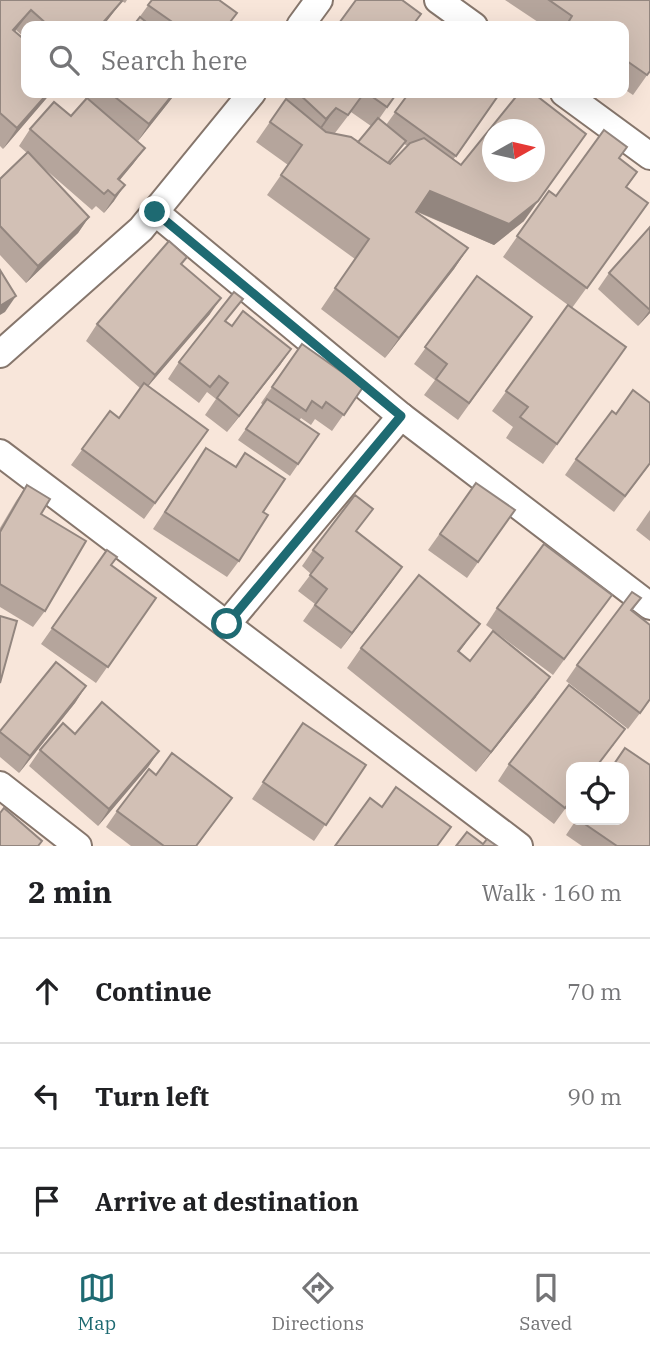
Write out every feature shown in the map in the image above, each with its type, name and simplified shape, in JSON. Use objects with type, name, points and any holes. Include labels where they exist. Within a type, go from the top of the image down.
[{"type":"street","points":[[304,21],[319,0]]},
{"type":"street","points":[[438,0],[467,21]]},
{"type":"street","points":[[0,354],[141,229],[248,98]]},
{"type":"street","points":[[571,98],[650,156]]},
{"type":"street","points":[[155,212],[401,416],[650,606]]},
{"type":"street","points":[[227,624],[401,416]]},
{"type":"street","points":[[0,453],[519,846]]},
{"type":"street","points":[[0,785],[78,846]]},
{"type":"building","points":[[0,0],[122,1],[104,21],[43,21],[31,10],[13,30],[21,37],[21,98],[44,98],[17,128],[0,113]]},
{"type":"building","points":[[152,0],[219,0],[237,13],[231,21],[171,21],[148,5]]},
{"type":"building","points":[[356,0],[402,0],[421,14],[416,21],[341,21]]},
{"type":"building","points":[[549,0],[650,0],[650,71],[647,75],[629,62],[629,21],[569,21],[572,16]]},
{"type":"building","points":[[87,98],[145,148],[118,179],[125,185],[115,196],[108,190],[104,194],[30,129],[54,102],[71,116]]},
{"type":"building","points":[[116,98],[170,98],[149,124]]},
{"type":"building","points":[[303,98],[360,98],[348,115],[336,108],[326,119]]},
{"type":"building","points":[[374,98],[393,98],[387,107]]},
{"type":"building","points":[[405,98],[497,98],[456,156],[395,112]]},
{"type":"building","points":[[515,98],[539,98],[586,134],[538,201],[509,224],[430,191],[416,212],[468,248],[399,338],[335,288],[369,239],[281,175],[302,145],[270,122],[286,99],[326,132],[351,137],[390,164],[410,143],[424,138],[461,165],[482,139],[482,182],[545,182],[545,119],[498,119]]},
{"type":"building","points":[[378,118],[406,141],[388,163],[358,142]]},
{"type":"building","points":[[604,130],[627,147],[619,158],[637,172],[626,187],[648,203],[587,288],[517,236],[549,191],[556,196]]},
{"type":"building","points":[[28,152],[89,217],[38,266],[0,226],[0,179]]},
{"type":"building","points":[[650,227],[650,310],[609,273]]},
{"type":"building","points":[[169,241],[187,257],[181,264],[221,298],[155,375],[97,324]]},
{"type":"building","points":[[0,270],[16,296],[0,306]]},
{"type":"building","points":[[477,276],[532,317],[469,403],[436,379],[447,364],[425,347]]},
{"type":"building","points":[[234,292],[243,299],[225,321],[232,326],[243,311],[291,349],[239,416],[217,398],[228,383],[219,376],[210,387],[179,362]]},
{"type":"building","points":[[568,305],[626,347],[557,444],[520,417],[528,407],[506,391]]},
{"type":"building","points":[[302,344],[363,387],[344,415],[326,402],[322,408],[312,401],[306,411],[272,387]]},
{"type":"building","points":[[144,383],[208,430],[155,503],[82,449],[110,411],[119,418]]},
{"type":"building","points":[[633,390],[650,403],[650,463],[625,496],[576,459],[612,411],[616,414]]},
{"type":"building","points":[[267,399],[319,434],[298,464],[246,429]]},
{"type":"building","points":[[206,448],[236,467],[245,453],[285,479],[263,512],[268,515],[239,561],[165,512]]},
{"type":"building","points":[[476,483],[515,510],[478,562],[440,534]]},
{"type":"building","points":[[27,485],[50,499],[41,514],[86,541],[45,611],[0,584],[0,532]]},
{"type":"building","points":[[355,495],[373,509],[356,531],[402,567],[352,633],[315,605],[327,589],[310,575],[323,558],[313,550]]},
{"type":"building","points":[[544,544],[612,595],[564,659],[497,608]]},
{"type":"building","points":[[107,550],[117,557],[111,565],[156,598],[108,667],[52,628]]},
{"type":"building","points":[[419,575],[480,624],[458,651],[470,661],[493,631],[550,677],[491,752],[361,648]]},
{"type":"building","points":[[632,592],[641,598],[631,610],[650,625],[650,699],[640,713],[577,665]]},
{"type":"building","points":[[0,616],[17,621],[0,683]]},
{"type":"building","points":[[56,662],[86,686],[30,756],[0,731]]},
{"type":"building","points":[[569,685],[625,729],[600,762],[566,762],[565,808],[509,764]]},
{"type":"building","points":[[102,702],[159,751],[109,809],[40,750],[63,723],[75,734]]},
{"type":"building","points":[[303,723],[366,765],[326,825],[263,782]]},
{"type":"building","points":[[625,748],[650,765],[650,846],[617,846],[586,825],[629,825],[629,762],[615,762]]},
{"type":"building","points":[[172,753],[232,798],[196,846],[164,846],[117,811],[149,769],[156,775]]},
{"type":"building","points":[[396,787],[451,827],[437,846],[335,846],[370,798],[382,807]]},
{"type":"building","points":[[4,808],[42,841],[38,846],[0,846],[0,813]]},
{"type":"building","points":[[467,832],[483,844],[487,839],[497,846],[456,846]]},
{"type":"route","points":[[155,212],[401,416],[227,624]]}]
